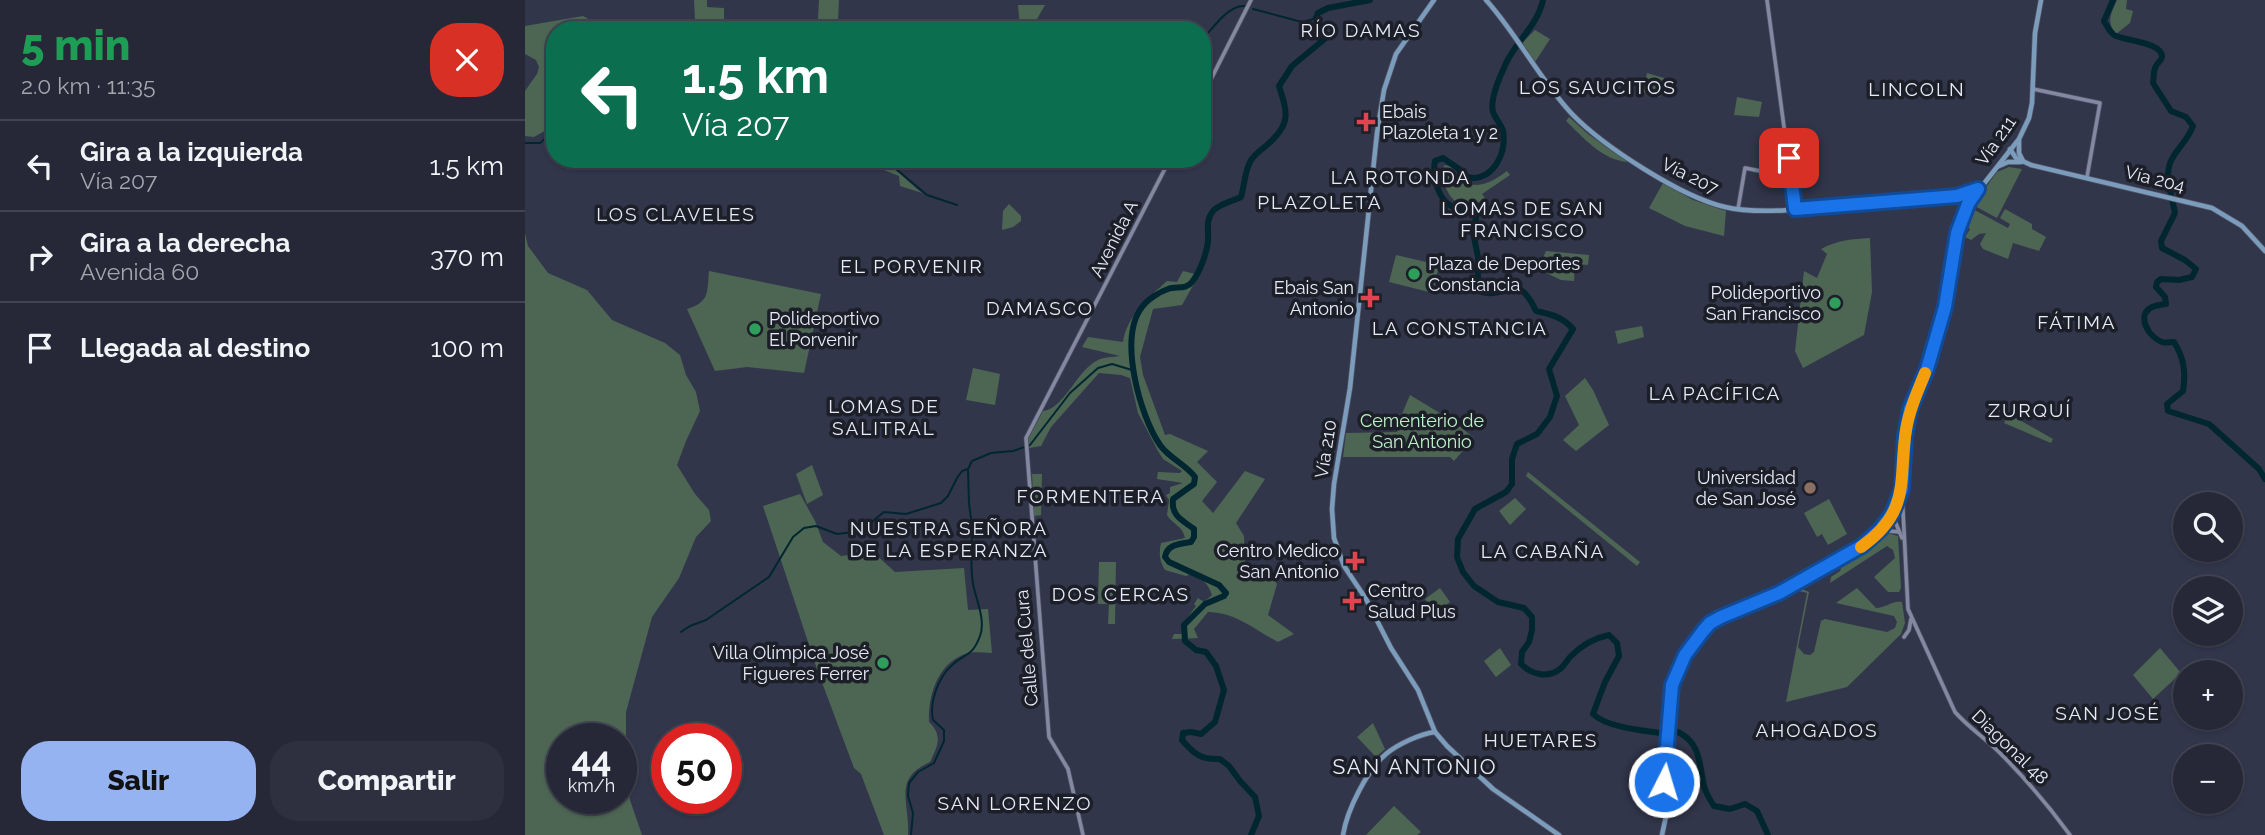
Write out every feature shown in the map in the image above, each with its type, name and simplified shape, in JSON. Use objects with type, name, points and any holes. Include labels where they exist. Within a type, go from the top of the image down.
[{"type":"main road","name":"Vía 210","points":[[1434,0],[1396,54],[1384,90],[1376,139],[1351,377],[1333,487],[1334,538],[1340,558],[1418,690],[1435,732],[1493,789],[1551,833],[1559,835]]},
{"type":"main road","name":"Vía 207","points":[[1486,0],[1560,101],[1600,138],[1640,166],[1694,197],[1724,207],[1760,212],[1974,195]]},
{"type":"main road","name":"Vía 211","points":[[1662,835],[1666,816],[1664,782],[1672,685],[1695,641],[1710,623],[1800,581],[1862,546],[1880,530],[1892,514],[1902,489],[1905,436],[1910,409],[1927,369],[1945,307],[1958,228],[1978,189],[2019,139],[2030,111],[2035,33],[2041,0]]},
{"type":"main road","points":[[1993,171],[2008,162],[2024,162],[2019,153],[2019,139]]},
{"type":"main road","name":"Vía 204","points":[[2010,149],[2013,156],[2024,162],[2213,208],[2242,226],[2265,251]]},
{"type":"main road","name":"Vía 207","points":[[1957,196],[1978,189]]},
{"type":"main road","points":[[1343,835],[1353,803],[1379,761],[1390,750],[1435,732]]},
{"type":"street","points":[[1211,79],[1251,0]]},
{"type":"street","points":[[1767,0],[1795,209]]},
{"type":"street","points":[[2032,89],[2100,103],[2087,177]]},
{"type":"street","name":"Avenida A","points":[[1025,443],[1165,168]]},
{"type":"street","points":[[1738,210],[1745,168],[1791,177]]},
{"type":"street","name":"Calle del Cura","points":[[1025,443],[1049,737],[1068,769],[1083,835]]},
{"type":"street","points":[[1901,533],[1902,489]]},
{"type":"street","points":[[1892,514],[1904,544],[1907,601],[1920,637]]},
{"type":"street","points":[[1880,530],[1901,533]]},
{"type":"street","points":[[1911,617],[1909,630],[1904,637],[1920,637]]},
{"type":"street","name":"Diagonal 48","points":[[1920,637],[1955,712],[2031,786],[2070,835]]},
{"type":"green space","points":[[694,0],[707,0],[707,7],[724,8],[724,20],[695,20]]},
{"type":"green space","points":[[819,0],[839,0],[838,20],[818,19]]},
{"type":"green space","points":[[2117,0],[2127,0],[2126,9],[2133,11],[2130,23],[2116,34],[2110,21]]},
{"type":"green space","points":[[1018,5],[1045,5],[1036,21],[1019,21]]},
{"type":"green space","points":[[583,16],[592,21],[554,21]]},
{"type":"green space","points":[[546,22],[546,130],[534,137],[525,136],[525,91],[539,67],[536,60],[525,54],[525,26]]},
{"type":"green space","points":[[1535,30],[1550,39],[1535,62],[1522,43]]},
{"type":"green space","points":[[1647,73],[1664,78],[1660,97],[1643,92]]},
{"type":"green space","points":[[1737,97],[1762,102],[1759,117],[1734,115]]},
{"type":"green space","points":[[1569,117],[1628,162],[1610,157],[1594,147],[1566,121]]},
{"type":"green space","points":[[1445,165],[1453,168],[1461,179],[1473,185],[1485,184],[1507,171],[1510,175],[1482,194],[1485,198],[1480,202],[1460,204],[1452,198],[1445,186],[1440,171]]},
{"type":"green space","points":[[2009,167],[2022,169],[1997,218],[1973,205],[1997,172]]},
{"type":"green space","points":[[879,168],[893,168],[922,193],[900,186],[899,176]]},
{"type":"green space","points":[[1663,183],[1693,200],[1726,211],[1724,236],[1685,226],[1649,208]]},
{"type":"green space","points":[[1009,204],[1021,216],[1021,221],[1002,230],[1003,211]]},
{"type":"green space","points":[[1969,207],[2008,228],[2010,224],[2000,218],[2005,209],[2032,224],[2032,229],[2046,237],[2039,251],[2013,243],[2008,259],[1983,249],[1980,244],[1986,233],[1971,240],[1965,237],[1970,229],[1964,224],[1960,232]]},
{"type":"green space","points":[[525,233],[528,246],[548,273],[587,290],[612,320],[665,343],[680,355],[686,375],[696,392],[700,411],[677,465],[695,494],[709,510],[711,521],[696,537],[679,578],[652,617],[626,712],[626,723],[546,723],[546,814],[635,814],[642,835],[525,835]]},
{"type":"green space","name":"Polideportivo San Francisco","points":[[1870,238],[1872,292],[1864,335],[1803,368],[1795,351],[1804,271],[1817,278],[1827,254],[1821,249],[1827,246]]},
{"type":"green space","points":[[1546,251],[1589,255],[1588,265],[1575,264],[1574,281],[1561,280],[1538,269]]},
{"type":"green space","name":"Plaza de Deportes Constancia","points":[[1396,255],[1439,265],[1433,293],[1389,282]]},
{"type":"green space","name":"Polideportivo El Porvenir","points":[[709,271],[821,294],[804,373],[747,367],[715,371],[687,309],[704,299]]},
{"type":"green space","points":[[1183,271],[1199,275],[1182,305],[1153,309],[1140,357],[1143,375],[1165,435],[1170,434],[1208,451],[1197,462],[1217,482],[1202,501],[1213,513],[1245,471],[1265,479],[1236,523],[1244,536],[1245,570],[1271,575],[1277,584],[1268,615],[1294,634],[1278,642],[1236,618],[1208,612],[1194,629],[1198,638],[1172,639],[1174,634],[1182,634],[1182,625],[1196,606],[1194,604],[1198,598],[1204,602],[1212,595],[1198,577],[1165,570],[1162,563],[1161,543],[1185,538],[1167,515],[1169,500],[1166,495],[1170,493],[1170,487],[1183,483],[1157,479],[1158,472],[1182,471],[1163,459],[1158,451],[1138,413],[1130,378],[1099,373],[1051,427],[1041,446],[1029,448],[1027,441],[1043,411],[1057,404],[1090,365],[1100,359],[1120,356],[1082,347],[1088,337],[1123,342],[1129,324],[1139,308],[1167,281],[1177,282]]},
{"type":"green space","points":[[1642,326],[1644,337],[1618,344],[1615,331]]},
{"type":"green space","points":[[973,368],[1000,374],[995,405],[966,400]]},
{"type":"green space","points":[[1585,378],[1609,425],[1576,451],[1563,440],[1579,425],[1565,396]]},
{"type":"green space","name":"Cementerio de San Antonio","points":[[1410,395],[1453,421],[1474,438],[1454,461],[1450,457],[1343,457],[1346,433],[1397,432],[1398,415],[1402,414]]},
{"type":"green space","points":[[2009,414],[2053,439],[2051,443],[2004,423]]},
{"type":"green space","points":[[812,465],[823,495],[807,504],[796,474]]},
{"type":"green space","points":[[1528,472],[1640,562],[1637,566],[1526,476]]},
{"type":"green space","points":[[1032,474],[1042,474],[1041,515],[1034,516]]},
{"type":"green space","name":"Villa Olímpica José Figueres Ferrer","points":[[800,494],[823,542],[841,556],[873,552],[895,572],[964,568],[968,610],[988,609],[992,653],[971,653],[955,659],[947,665],[936,682],[930,702],[929,722],[938,736],[938,741],[930,762],[918,769],[907,784],[905,793],[908,835],[884,835],[861,774],[854,768],[817,669],[763,506]]},
{"type":"green space","points":[[1515,498],[1526,509],[1510,525],[1499,511]]},
{"type":"green space","points":[[1829,499],[1847,534],[1828,545],[1822,534],[1817,537],[1804,513]]},
{"type":"green space","points":[[1888,533],[1898,536],[1899,592],[1888,592],[1874,577],[1895,558],[1893,550],[1887,546],[1830,583],[1831,577],[1840,571],[1844,560],[1862,552]]},
{"type":"green space","points":[[1099,562],[1116,562],[1115,624],[1108,624],[1109,604],[1098,604]]},
{"type":"green space","points":[[1800,584],[1802,589],[1809,592],[1798,647],[1804,654],[1810,655],[1814,652],[1821,621],[1825,619],[1887,632],[1895,628],[1897,622],[1894,616],[1836,603],[1857,588],[1876,608],[1902,602],[1905,623],[1901,634],[1847,687],[1786,702],[1807,593],[1791,589]]},
{"type":"green space","points":[[1440,588],[1450,602],[1435,613],[1425,599]]},
{"type":"green space","points":[[1500,648],[1511,665],[1496,677],[1484,661]]},
{"type":"green space","points":[[2160,648],[2173,663],[2173,680],[2153,699],[2133,675]]},
{"type":"green space","points":[[1373,723],[1385,749],[1376,757],[1357,737]]},
{"type":"green space","points":[[1394,806],[1421,832],[1417,835],[1366,835]]},
{"type":"waterway","name":"RÍO DAMAS","points":[[1251,835],[1259,816],[1255,797],[1229,766],[1220,759],[1198,755],[1182,740],[1183,733],[1201,734],[1215,722],[1224,690],[1216,666],[1206,652],[1196,650],[1185,641],[1184,625],[1205,604],[1226,593],[1219,585],[1169,562],[1165,557],[1168,549],[1191,542],[1194,537],[1194,529],[1178,517],[1174,510],[1173,499],[1194,484],[1195,477],[1164,450],[1145,416],[1134,377],[1132,338],[1135,321],[1142,307],[1153,296],[1192,282],[1206,252],[1208,222],[1213,211],[1241,197],[1251,160],[1280,131],[1284,124],[1285,111],[1279,86],[1292,66],[1327,37],[1316,18],[1318,13],[1328,8],[1370,0]]},
{"type":"waterway","points":[[1543,0],[1535,19],[1507,61],[1495,91],[1493,112],[1502,128],[1504,141],[1494,167],[1480,177],[1471,178],[1461,175],[1459,169],[1443,158],[1435,161],[1438,190],[1446,202],[1458,208],[1475,206],[1478,209],[1473,232],[1478,257],[1478,291],[1496,293],[1516,288],[1529,298],[1536,311],[1561,319],[1573,329],[1549,369],[1557,396],[1550,417],[1537,434],[1517,444],[1512,459],[1512,484],[1506,492],[1475,509],[1458,539],[1457,557],[1463,572],[1474,586],[1498,602],[1524,608],[1532,617],[1532,630],[1529,642],[1522,652],[1521,664],[1534,673],[1550,674],[1561,668],[1583,646],[1609,635],[1617,643],[1619,656],[1605,682],[1593,714],[1617,726],[1667,734]]},
{"type":"waterway","points":[[2113,0],[2104,21],[2108,28],[2114,35],[2150,45],[2161,52],[2162,57],[2155,68],[2153,83],[2171,111],[2186,117],[2193,126],[2169,166],[2169,185]]},
{"type":"waterway","points":[[1211,29],[1227,13],[1239,6],[1245,6]]},
{"type":"waterway","points":[[1253,9],[1304,22],[1316,18]]},
{"type":"waterway","points":[[525,143],[540,143],[546,138]]},
{"type":"waterway","points":[[894,168],[927,195],[957,205]]},
{"type":"waterway","points":[[2170,190],[2175,213],[2161,241],[2162,248],[2196,269],[2192,277],[2179,280],[2161,279],[2157,282],[2156,287],[2165,297],[2166,304],[2151,308],[2144,317],[2153,336],[2162,342],[2174,342],[2182,360],[2183,391],[2167,404],[2168,411],[2209,424],[2259,469],[2265,479]]},
{"type":"waterway","points":[[681,632],[706,620],[769,577],[793,537],[804,528],[816,526],[837,534],[853,532],[864,528],[884,512],[906,514],[941,503],[962,471],[968,469],[972,461],[991,453],[1013,451],[1030,445],[1070,393],[1098,368],[1112,364],[1132,370]]},
{"type":"waterway","points":[[968,470],[972,526]]},
{"type":"waterway","points":[[911,835],[913,813],[908,796],[909,783],[918,772],[934,763],[944,741],[944,730],[933,720],[932,706],[936,691],[946,671],[974,648],[982,630],[972,577],[972,530]]},
{"type":"waterway","points":[[1670,734],[1678,732],[1695,748],[1705,789],[1714,806],[1730,809],[1745,804],[1757,811],[1768,835]]},
{"type":"slow traffic","points":[[1861,547],[1882,527],[1897,504],[1902,489],[1905,436],[1910,409],[1925,373]]},
{"type":"place","name":"Ebais Plazoleta 1 y 2","points":[[1366,122]]},
{"type":"place","name":"Plaza de Deportes Constancia","points":[[1414,274]]},
{"type":"place","name":"Ebais San Antonio","points":[[1370,298]]},
{"type":"place","name":"Polideportivo San Francisco","points":[[1835,303]]},
{"type":"place","name":"Polideportivo El Porvenir","points":[[755,329]]},
{"type":"place","name":"Universidad de San José","points":[[1810,488]]},
{"type":"place","name":"Centro Medico San Antonio","points":[[1355,561]]},
{"type":"place","name":"Centro Salud Plus","points":[[1352,601]]},
{"type":"place","name":"Villa Olímpica José Figueres Ferrer","points":[[883,663]]},
{"type":"district","name":"RÍO DAMAS","points":[[1361,30]]},
{"type":"district","name":"LOS SAUCITOS","points":[[1598,87]]},
{"type":"district","name":"LINCOLN","points":[[1917,89]]},
{"type":"district","name":"LA ROTONDA","points":[[1401,177]]},
{"type":"district","name":"PLAZOLETA","points":[[1320,202]]},
{"type":"district","name":"LOS CLAVELES","points":[[676,214]]},
{"type":"district","name":"LOMAS DE SAN FRANCISCO","points":[[1523,219]]},
{"type":"district","name":"EL PORVENIR","points":[[912,266]]},
{"type":"district","name":"DAMASCO","points":[[1040,308]]},
{"type":"district","name":"FÁTIMA","points":[[2077,322]]},
{"type":"district","name":"LA CONSTANCIA","points":[[1460,328]]},
{"type":"district","name":"LA PACÍFICA","points":[[1715,393]]},
{"type":"district","name":"ZURQUÍ","points":[[2030,410]]},
{"type":"district","name":"LOMAS DE SALITRAL","points":[[884,417]]},
{"type":"district","name":"FORMENTERA","points":[[1091,496]]},
{"type":"district","name":"NUESTRA SEÑORA DE LA ESPERANZA","points":[[949,539]]},
{"type":"district","name":"LA CABAÑA","points":[[1543,551]]},
{"type":"district","name":"DOS CERCAS","points":[[1121,594]]},
{"type":"district","name":"SAN JOSÉ","points":[[2108,713]]},
{"type":"district","name":"AHOGADOS","points":[[1817,730]]},
{"type":"district","name":"HUETARES","points":[[1541,740]]},
{"type":"district","name":"SAN ANTONIO","points":[[1415,767]]},
{"type":"district","name":"SAN LORENZO","points":[[1015,803]]},
{"type":"route","points":[[1664,782],[1672,685],[1685,655],[1703,631],[1721,617],[1779,593],[1862,546],[1880,530],[1892,514],[1902,489],[1905,436],[1910,409],[1927,369],[1945,307],[1962,215],[1978,189],[1957,196],[1795,209],[1789,158]]}]
